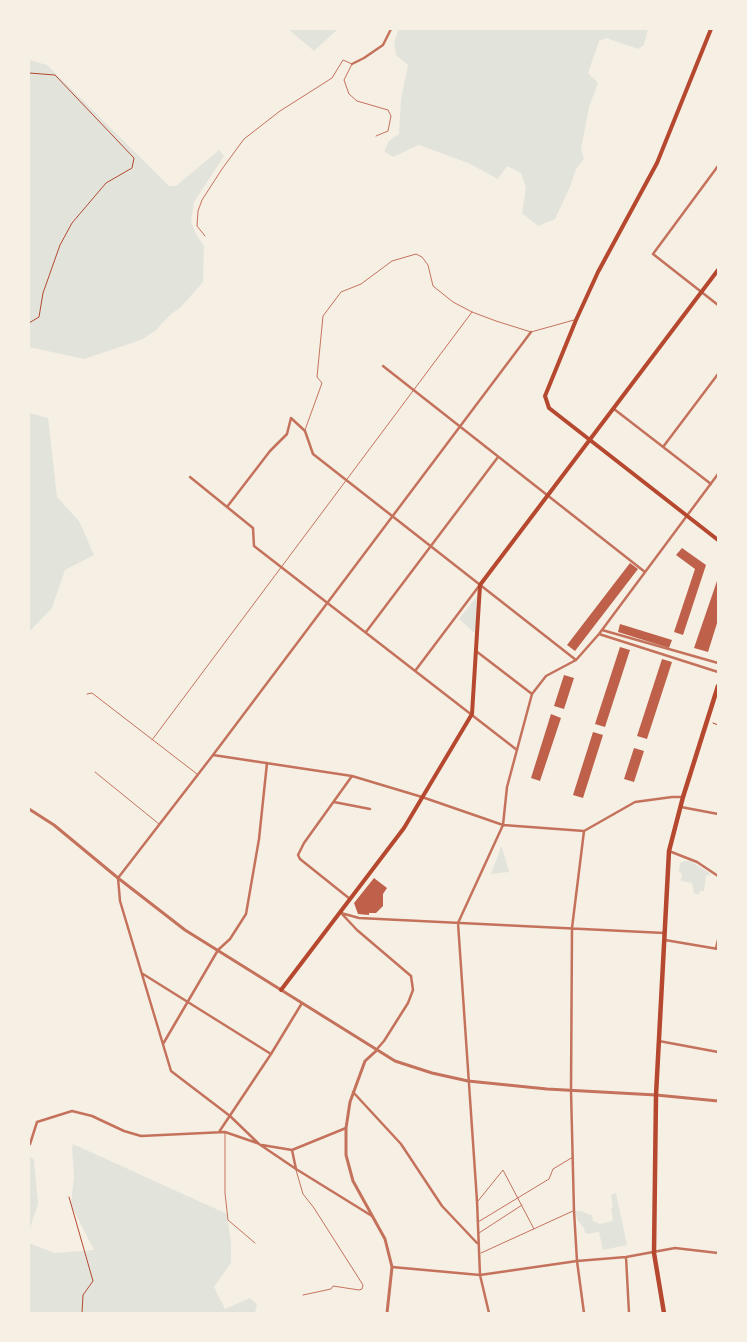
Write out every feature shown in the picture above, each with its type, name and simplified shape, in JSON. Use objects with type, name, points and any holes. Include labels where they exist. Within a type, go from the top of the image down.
[{"type":"main road","points":[[711,29],[657,163],[598,272],[545,396],[549,408],[718,540]]},
{"type":"main road","points":[[281,990],[404,828],[472,714],[480,585],[718,270]]},
{"type":"main road","points":[[664,1313],[654,1253],[656,1095],[669,851],[680,807],[718,686]]},
{"type":"street","points":[[352,64],[383,45],[391,29]]},
{"type":"street","points":[[718,166],[653,254],[718,305]]},
{"type":"street","points":[[373,1217],[260,1144],[230,1116],[171,1071],[120,901],[118,878],[531,332]]},
{"type":"street","points":[[383,366],[645,572]]},
{"type":"street","points":[[663,447],[718,374]]},
{"type":"street","points":[[614,409],[711,484]]},
{"type":"street","points":[[227,507],[270,452],[288,434],[291,418],[305,430],[313,454],[576,660]]},
{"type":"street","points":[[366,632],[498,457]]},
{"type":"street","points":[[489,1313],[480,1275],[478,1254],[478,1201],[458,923],[503,825],[507,787],[532,694],[546,676],[576,660],[599,634],[718,474]]},
{"type":"street","points":[[190,477],[253,528],[254,546],[517,750]]},
{"type":"street","points":[[415,671],[480,585]]},
{"type":"street","points":[[602,630],[718,663]]},
{"type":"street","points":[[599,634],[718,672]]},
{"type":"street","points":[[476,651],[532,694]]},
{"type":"street","points":[[213,754],[352,776],[422,797],[503,825],[584,831],[635,802],[672,796],[683,797]]},
{"type":"street","points":[[163,1044],[218,950],[230,939],[246,914],[259,839],[267,763]]},
{"type":"street","points":[[350,899],[300,859],[298,855],[304,843],[352,776]]},
{"type":"street","points":[[334,802],[370,809]]},
{"type":"street","points":[[680,807],[718,814]]},
{"type":"street","points":[[29,809],[54,825],[185,930],[395,1062],[412,1068],[468,1081],[572,1091],[656,1095],[718,1101]]},
{"type":"street","points":[[584,831],[572,928],[574,1211],[577,1261],[584,1313]]},
{"type":"street","points":[[669,851],[697,862],[718,876]]},
{"type":"street","points":[[341,913],[359,918],[664,933]]},
{"type":"street","points":[[341,913],[357,930],[411,976],[413,990],[408,1003],[384,1041],[365,1061],[353,1092],[346,1128],[346,1156],[353,1181],[385,1239],[392,1267],[387,1313]]},
{"type":"street","points":[[664,940],[717,949],[718,940]]},
{"type":"street","points":[[142,973],[271,1054]]},
{"type":"street","points":[[218,1132],[271,1054],[302,1003]]},
{"type":"street","points":[[659,1041],[718,1052]]},
{"type":"street","points":[[353,1092],[401,1144],[442,1206],[478,1244]]},
{"type":"street","points":[[30,1144],[37,1122],[72,1111],[92,1116],[124,1132],[141,1136],[225,1132],[260,1144],[292,1150],[346,1128]]},
{"type":"street","points":[[292,1150],[296,1169]]},
{"type":"street","points":[[392,1267],[480,1275],[577,1261],[626,1257],[675,1248],[718,1253]]},
{"type":"street","points":[[626,1257],[630,1313]]},
{"type":"lane","points":[[205,236],[197,226],[198,211],[202,200],[244,140],[280,110],[332,78],[343,60],[352,64],[344,80],[349,94],[357,102],[388,110],[391,116],[388,131],[376,136]]},
{"type":"lane","points":[[305,430],[322,383],[317,377],[323,316],[341,292],[361,284],[392,261],[416,254],[422,257],[428,265],[433,286],[453,302],[496,321],[531,332],[576,320]]},
{"type":"lane","points":[[152,740],[472,312]]},
{"type":"lane","points":[[87,694],[92,693],[197,775]]},
{"type":"lane","points":[[95,772],[160,824]]},
{"type":"lane","points":[[225,1132],[225,1193],[228,1220],[255,1243]]},
{"type":"lane","points":[[478,1222],[518,1196],[549,1179],[553,1169],[573,1157]]},
{"type":"lane","points":[[296,1169],[303,1194],[363,1285],[362,1289],[359,1290],[333,1286],[303,1295]]},
{"type":"lane","points":[[478,1201],[503,1170],[534,1229]]},
{"type":"lane","points":[[478,1233],[522,1205]]},
{"type":"lane","points":[[478,1254],[574,1211]]},
{"type":"path","points":[[29,73],[55,75],[134,158],[132,168],[106,183],[72,223],[60,245],[43,293],[39,316],[29,323]]},
{"type":"path","points":[[707,721],[718,725]]},
{"type":"path","points":[[69,1197],[93,1281],[83,1295],[82,1313]]},
{"type":"shaded area","points":[[288,29],[338,29],[314,51]]},
{"type":"shaded area","points":[[399,29],[648,29],[644,45],[638,49],[606,38],[599,41],[588,73],[598,83],[589,107],[581,149],[584,159],[576,169],[555,219],[538,226],[522,213],[526,188],[521,173],[507,166],[498,179],[468,163],[419,145],[393,157],[384,151],[389,141],[399,134],[401,99],[408,65],[396,55],[394,42]]},
{"type":"shaded area","points":[[29,60],[47,65],[169,186],[176,186],[219,150],[224,156],[194,202],[191,222],[204,246],[203,282],[181,307],[170,315],[155,331],[141,340],[84,359],[29,347]]},
{"type":"shaded area","points":[[29,413],[48,418],[57,497],[79,521],[94,555],[65,570],[52,608],[29,632]]},
{"type":"shaded area","points":[[481,591],[478,636],[459,619]]},
{"type":"shaded area","points":[[501,847],[509,872],[491,874]]},
{"type":"shaded area","points":[[690,861],[711,874],[706,875],[704,891],[700,891],[698,895],[694,893],[692,883],[681,881],[680,863]]},
{"type":"shaded area","points":[[73,1144],[227,1214],[231,1243],[231,1263],[214,1287],[225,1309],[250,1298],[257,1304],[255,1313],[29,1313],[29,1243],[55,1253],[94,1250],[71,1205],[74,1176]]},
{"type":"shaded area","points":[[29,1155],[34,1160],[38,1204],[29,1231]]},
{"type":"shaded area","points":[[616,1193],[627,1245],[603,1250],[599,1232],[586,1234],[578,1221],[575,1211],[582,1211],[592,1215],[593,1221],[600,1224],[613,1221],[611,1195]]},
{"type":"building","points":[[682,548],[706,565],[683,635],[674,632],[695,569],[676,555]]},
{"type":"building","points":[[630,563],[638,569],[575,651],[567,645]]},
{"type":"building","points":[[718,578],[718,620],[708,652],[694,648]]},
{"type":"building","points":[[620,624],[672,640],[669,648],[618,632]]},
{"type":"building","points":[[620,647],[630,650],[605,727],[595,724]]},
{"type":"building","points":[[662,659],[672,662],[647,739],[637,736]]},
{"type":"building","points":[[564,675],[574,678],[564,709],[554,706]]},
{"type":"building","points":[[551,714],[561,718],[540,781],[531,778]]},
{"type":"building","points":[[593,732],[603,735],[583,798],[573,795]]},
{"type":"building","points":[[634,748],[644,751],[634,782],[624,779]]},
{"type":"building","points":[[374,878],[387,888],[383,894],[383,906],[376,913],[369,913],[369,915],[358,914],[354,903]]}]
